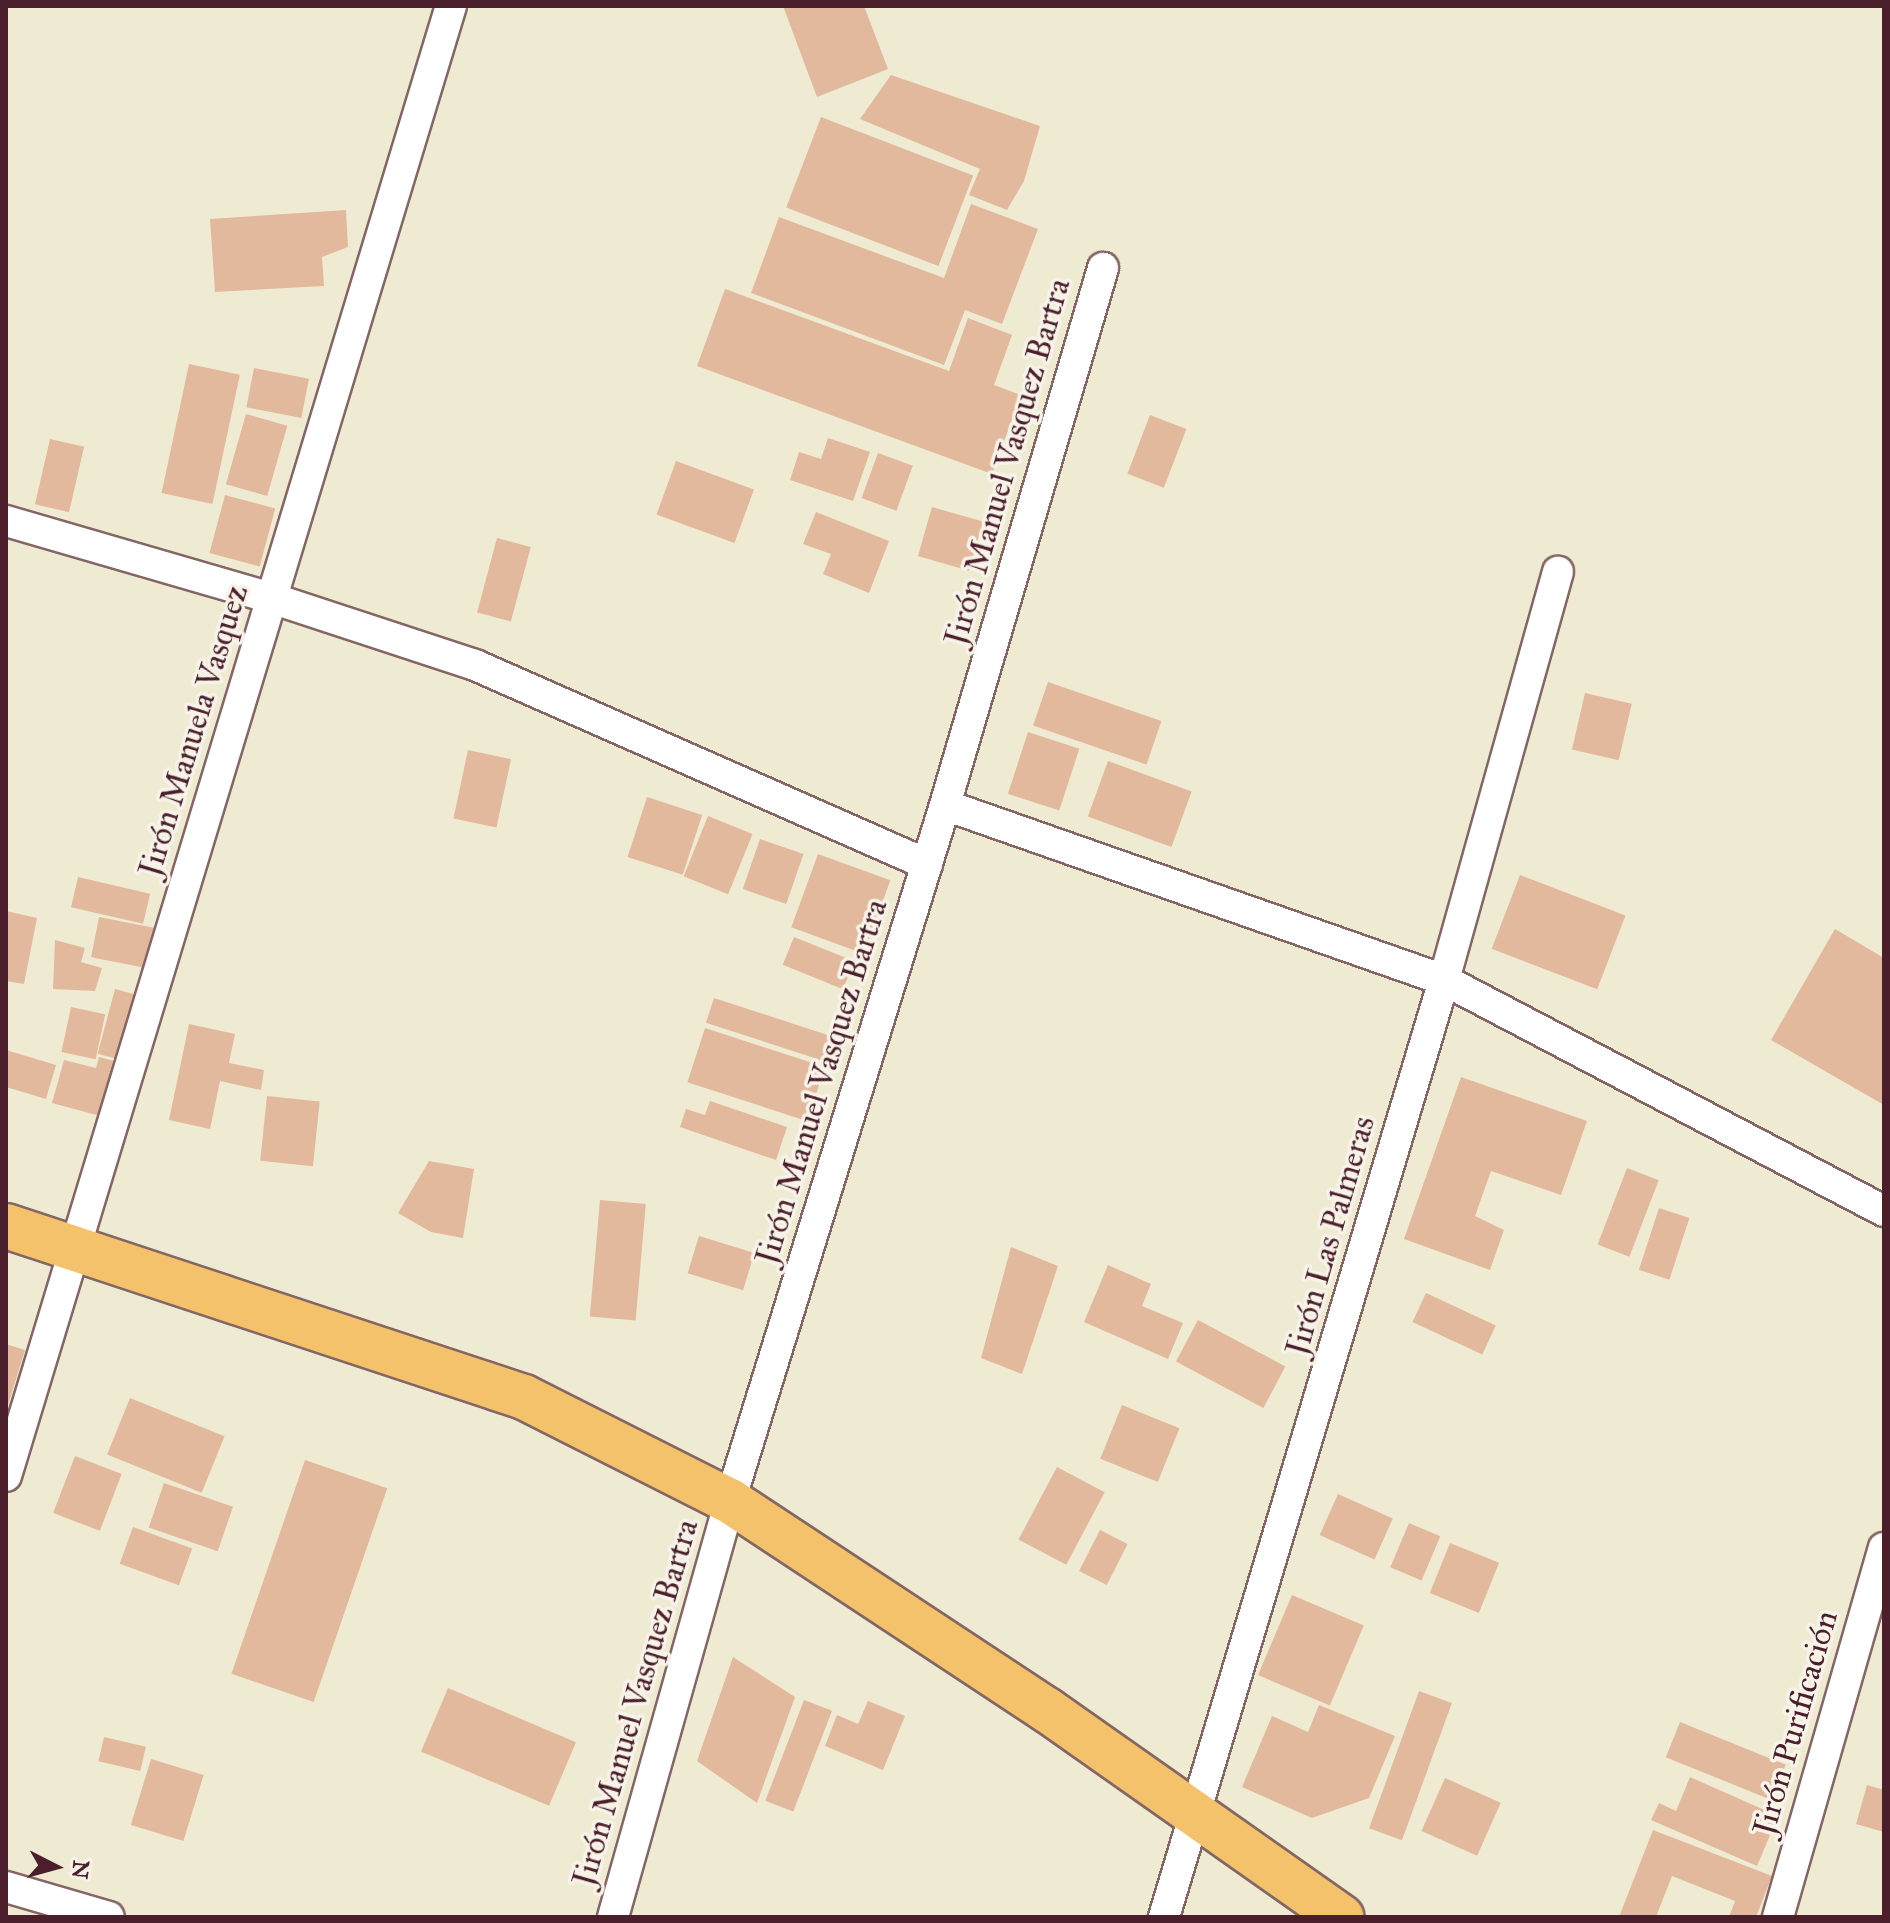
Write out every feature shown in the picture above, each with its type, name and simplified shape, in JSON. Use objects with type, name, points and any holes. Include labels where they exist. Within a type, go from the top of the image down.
[{"type":"highway","points":[[6,1226],[524,1397],[730,1501],[1198,1813],[1341,1917]]},
{"type":"street","name":"Jirón Manuela Vasquez","points":[[6,1476],[451,6]]},
{"type":"street","name":"Jirón Manuel Vasquez Bartra","points":[[613,1917],[730,1501],[945,805],[1103,268]]},
{"type":"street","points":[[6,521],[271,598],[475,665],[927,864]]},
{"type":"street","name":"Jirón Las Palmeras","points":[[1164,1917],[1198,1813],[1444,980],[1558,572]]},
{"type":"street","points":[[945,805],[1444,980],[1884,1211]]},
{"type":"street","name":"Jirón Purificación","points":[[1778,1917],[1884,1548]]},
{"type":"street","points":[[6,1887],[109,1917]]},
{"type":"building","points":[[783,6],[864,6],[888,69],[817,97]]},
{"type":"building","points":[[891,75],[1040,126],[1024,181],[1007,210],[969,195],[980,169],[860,119]]},
{"type":"building","points":[[821,117],[973,175],[938,266],[786,208]]},
{"type":"building","points":[[971,204],[1038,229],[1002,324],[965,310],[944,365],[751,293],[779,217],[944,278]]},
{"type":"building","points":[[346,210],[348,247],[322,257],[324,286],[215,292],[210,219]]},
{"type":"building","points":[[725,289],[949,371],[968,318],[1012,335],[994,385],[1021,395],[992,474],[697,366]]},
{"type":"building","points":[[189,364],[240,375],[212,504],[162,493]]},
{"type":"building","points":[[254,368],[309,379],[301,418],[246,407]]},
{"type":"building","points":[[246,414],[287,426],[267,496],[226,484]]},
{"type":"building","points":[[1150,415],[1186,429],[1164,488],[1127,474]]},
{"type":"building","points":[[828,438],[870,452],[853,501],[790,480],[799,452],[821,459]]},
{"type":"building","points":[[50,439],[84,447],[69,512],[35,504]]},
{"type":"building","points":[[878,453],[913,466],[896,511],[862,498]]},
{"type":"building","points":[[676,461],[754,489],[734,543],[657,515]]},
{"type":"building","points":[[225,495],[275,508],[260,566],[209,553]]},
{"type":"building","points":[[932,507],[983,522],[969,571],[918,556]]},
{"type":"building","points":[[816,512],[889,541],[869,593],[823,574],[831,554],[803,544]]},
{"type":"building","points":[[497,538],[531,547],[511,621],[477,612]]},
{"type":"building","points":[[1048,682],[1161,721],[1146,765],[1033,725]]},
{"type":"building","points":[[1585,693],[1632,704],[1619,760],[1572,750]]},
{"type":"building","points":[[1028,732],[1079,749],[1059,811],[1008,794]]},
{"type":"building","points":[[468,750],[511,759],[496,828],[453,818]]},
{"type":"building","points":[[1108,761],[1192,791],[1171,847],[1088,816]]},
{"type":"building","points":[[647,797],[702,815],[683,875],[628,857]]},
{"type":"building","points":[[708,816],[753,834],[728,894],[684,876]]},
{"type":"building","points":[[760,839],[803,854],[786,904],[743,889]]},
{"type":"building","points":[[818,854],[890,880],[864,954],[791,927]]},
{"type":"building","points":[[1520,875],[1625,915],[1597,989],[1492,949]]},
{"type":"building","points":[[78,877],[150,894],[143,924],[71,907]]},
{"type":"building","points":[[6,911],[37,918],[24,984],[6,981]]},
{"type":"building","points":[[99,917],[159,929],[151,969],[91,957]]},
{"type":"building","points":[[1835,929],[1884,958],[1884,1105],[1771,1040]]},
{"type":"building","points":[[794,937],[854,961],[843,989],[783,965]]},
{"type":"building","points":[[55,940],[85,948],[81,962],[102,968],[95,991],[53,989]]},
{"type":"building","points":[[115,989],[138,995],[121,1060],[98,1054]]},
{"type":"building","points":[[714,998],[838,1038],[830,1063],[706,1023]]},
{"type":"building","points":[[71,1007],[105,1014],[96,1059],[61,1052]]},
{"type":"building","points":[[189,1024],[235,1034],[229,1063],[264,1070],[261,1090],[220,1081],[210,1129],[169,1120]]},
{"type":"building","points":[[705,1028],[825,1067],[807,1121],[687,1082]]},
{"type":"building","points":[[6,1050],[56,1065],[46,1099],[6,1087]]},
{"type":"building","points":[[99,1057],[118,1062],[104,1117],[52,1103],[64,1060],[96,1068]]},
{"type":"building","points":[[1461,1077],[1587,1121],[1561,1195],[1491,1171],[1475,1216],[1504,1230],[1490,1270],[1404,1239]]},
{"type":"building","points":[[267,1096],[320,1102],[313,1166],[260,1161]]},
{"type":"building","points":[[710,1101],[787,1127],[776,1160],[680,1127],[686,1109],[705,1115]]},
{"type":"building","points":[[429,1161],[474,1169],[463,1238],[431,1232],[398,1213]]},
{"type":"building","points":[[1627,1168],[1659,1180],[1629,1257],[1598,1245]]},
{"type":"building","points":[[600,1200],[646,1204],[636,1321],[590,1317]]},
{"type":"building","points":[[1659,1208],[1689,1218],[1669,1280],[1639,1270]]},
{"type":"building","points":[[699,1236],[754,1253],[743,1290],[688,1273]]},
{"type":"building","points":[[1011,1247],[1058,1266],[1022,1374],[981,1358]]},
{"type":"building","points":[[1108,1265],[1151,1284],[1142,1306],[1183,1323],[1168,1359],[1084,1322]]},
{"type":"building","points":[[1426,1293],[1496,1326],[1482,1355],[1412,1322]]},
{"type":"building","points":[[1198,1320],[1285,1366],[1263,1408],[1176,1361]]},
{"type":"building","points":[[6,1344],[25,1350],[7,1408],[6,1408]]},
{"type":"building","points":[[130,1398],[225,1436],[202,1493],[107,1455]]},
{"type":"building","points":[[1122,1405],[1179,1428],[1158,1482],[1100,1459]]},
{"type":"building","points":[[75,1456],[122,1474],[100,1531],[53,1513]]},
{"type":"building","points":[[305,1460],[387,1488],[314,1702],[231,1674]]},
{"type":"building","points":[[1057,1467],[1105,1492],[1066,1565],[1019,1539]]},
{"type":"building","points":[[164,1483],[233,1507],[218,1551],[149,1527]]},
{"type":"building","points":[[1338,1494],[1393,1518],[1375,1560],[1320,1535]]},
{"type":"building","points":[[1409,1523],[1440,1536],[1422,1580],[1390,1567]]},
{"type":"building","points":[[133,1527],[192,1549],[179,1585],[120,1564]]},
{"type":"building","points":[[1100,1530],[1128,1544],[1107,1585],[1079,1571]]},
{"type":"building","points":[[1450,1543],[1499,1563],[1479,1613],[1430,1593]]},
{"type":"building","points":[[1292,1595],[1364,1625],[1330,1706],[1258,1675]]},
{"type":"building","points":[[733,1657],[795,1697],[757,1803],[697,1761]]},
{"type":"building","points":[[448,1688],[576,1742],[549,1806],[421,1752]]},
{"type":"building","points":[[1419,1691],[1452,1703],[1402,1840],[1369,1828]]},
{"type":"building","points":[[804,1700],[832,1711],[793,1812],[765,1801]]},
{"type":"building","points":[[868,1701],[905,1716],[883,1770],[825,1746],[837,1715],[858,1724]]},
{"type":"building","points":[[1319,1705],[1395,1736],[1369,1798],[1312,1818],[1242,1787],[1272,1716],[1308,1732]]},
{"type":"building","points":[[1680,1722],[1786,1765],[1771,1800],[1666,1757]]},
{"type":"building","points":[[104,1737],[146,1747],[140,1771],[98,1761]]},
{"type":"building","points":[[151,1759],[204,1775],[183,1841],[131,1825]]},
{"type":"building","points":[[1690,1777],[1778,1816],[1757,1866],[1651,1820],[1659,1803],[1676,1811]]},
{"type":"building","points":[[1445,1778],[1501,1803],[1477,1856],[1421,1831]]},
{"type":"building","points":[[1867,1785],[1884,1790],[1884,1832],[1856,1824]]},
{"type":"building","points":[[1653,1830],[1772,1876],[1756,1917],[1729,1917],[1735,1901],[1672,1876],[1656,1917],[1619,1917]]}]
